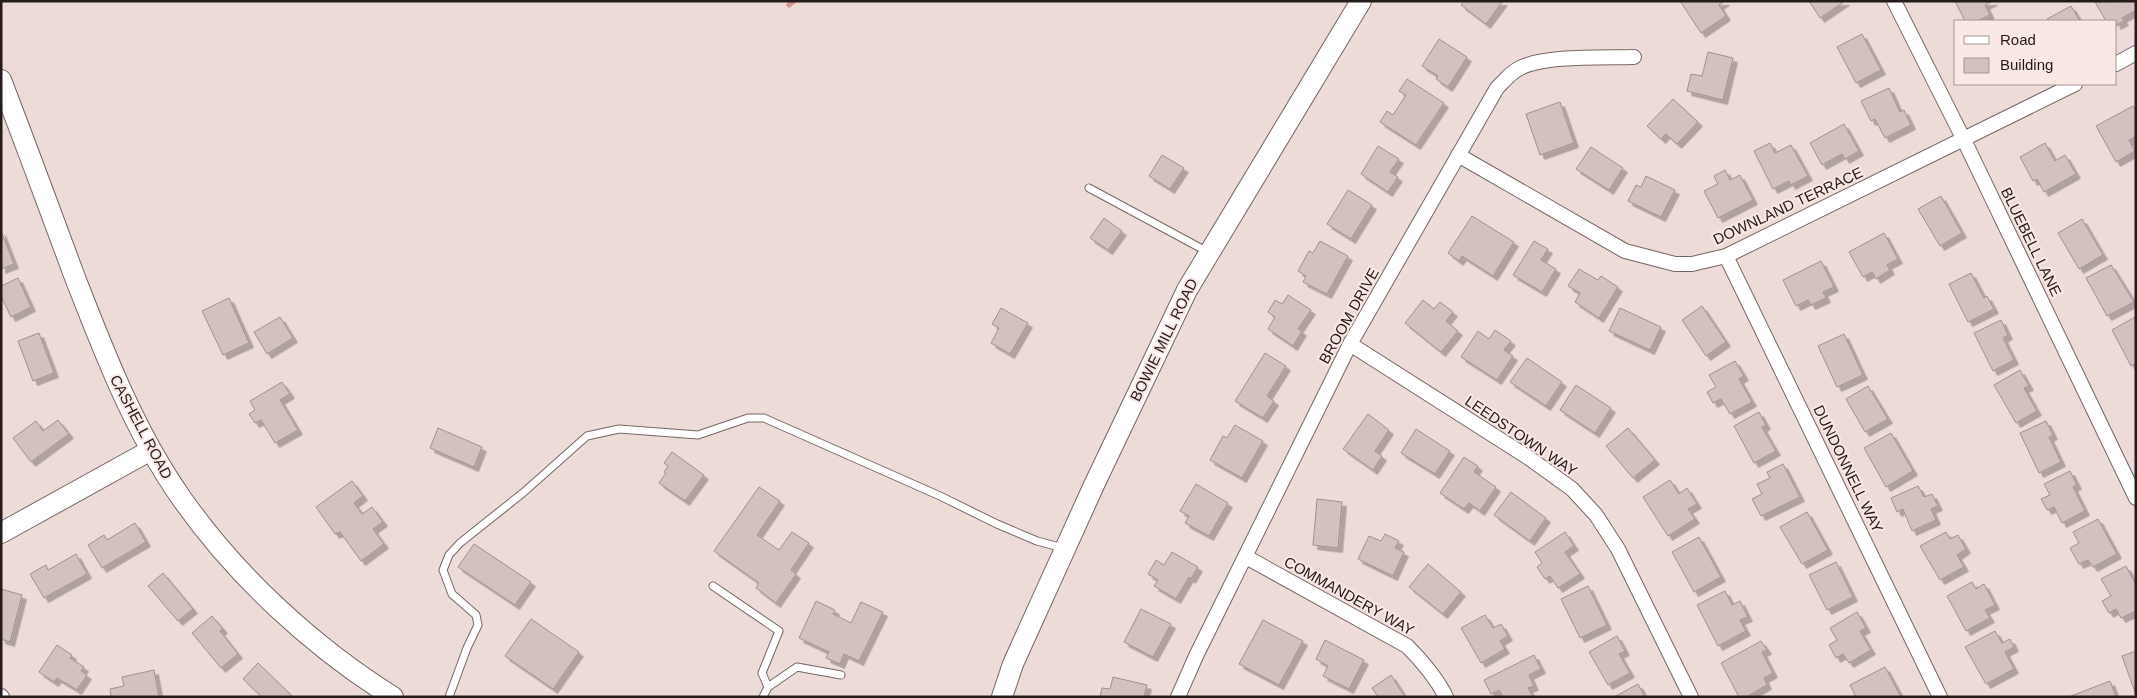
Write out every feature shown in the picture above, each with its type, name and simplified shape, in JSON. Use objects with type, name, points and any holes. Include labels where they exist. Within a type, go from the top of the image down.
[{"type":"street","name":"BOWIE MILL ROAD","points":[[1002,697],[1013,664],[1065,549],[1187,290],[1361,1]]},
{"type":"street","name":"BLUEBELL LANE","points":[[1894,1],[1964,140],[2136,498]]},
{"type":"street","points":[[2117,64],[2136,54]]},
{"type":"street","name":"BROOM DRIVE","points":[[1178,697],[1196,656],[1350,344],[1497,88],[1520,68],[1546,61],[1634,57]]},
{"type":"street","name":"CASHELL ROAD","points":[[1,80],[110,368],[152,450],[181,498],[213,539],[281,611],[364,678],[393,697]]},
{"type":"street","name":"DOWNLAND TERRACE","points":[[1458,155],[1625,251],[1676,264],[1692,264],[1726,256],[2073,85]]},
{"type":"street","name":"DUNDONNELL WAY","points":[[1726,256],[1940,697]]},
{"type":"street","name":"LEEDSTOWN WAY","points":[[1350,344],[1529,458],[1572,489],[1596,515],[1618,549],[1691,697]]},
{"type":"street","points":[[1,533],[152,450]]},
{"type":"street","name":"COMMANDERY WAY","points":[[1246,558],[1407,646],[1428,668],[1446,697]]},
{"type":"lane","points":[[1089,188],[1210,253]]},
{"type":"lane","points":[[449,697],[467,648],[478,625],[476,615],[452,594],[443,570],[449,555],[587,436],[619,429],[698,435],[748,418],[764,418],[940,496],[997,524],[1037,541],[1065,549]]},
{"type":"lane","points":[[713,586],[779,631],[762,673],[768,688]]},
{"type":"lane","points":[[763,697],[768,688],[797,667],[842,675]]},
{"type":"building","points":[[1464,1],[1503,1],[1486,24],[1461,5]]},
{"type":"building","points":[[1680,1],[1725,1],[1719,5],[1726,16],[1701,33]]},
{"type":"building","points":[[1809,1],[1845,1],[1820,18]]},
{"type":"building","points":[[1955,1],[1993,1],[1985,5],[1990,15],[1979,20],[1964,20]]},
{"type":"building","points":[[2136,1],[2136,10],[2122,18],[2124,21],[2117,24],[2117,20],[2105,20],[2095,2]]},
{"type":"building","points":[[2071,6],[2079,20],[2048,20]]},
{"type":"building","points":[[1862,34],[1881,70],[1856,83],[1837,47]]},
{"type":"building","points":[[1439,39],[1467,57],[1448,87],[1436,79],[1438,76],[1422,66]]},
{"type":"building","points":[[1708,52],[1733,58],[1723,100],[1687,91],[1691,74],[1702,76]]},
{"type":"building","points":[[1407,79],[1444,103],[1416,145],[1380,122],[1387,111],[1393,115],[1406,95],[1399,91]]},
{"type":"building","points":[[1889,88],[1900,112],[1904,110],[1911,125],[1885,138],[1875,119],[1871,121],[1861,101]]},
{"type":"building","points":[[1673,99],[1698,122],[1677,144],[1666,134],[1661,139],[1647,126]]},
{"type":"building","points":[[1560,102],[1574,143],[1540,155],[1526,114]]},
{"type":"building","points":[[2133,106],[2136,111],[2136,136],[2129,140],[2135,151],[2116,162],[2096,126]]},
{"type":"building","points":[[1844,124],[1859,151],[1845,159],[1842,154],[1822,165],[1810,143]]},
{"type":"building","points":[[1770,143],[1775,153],[1791,145],[1808,176],[1791,185],[1789,181],[1773,189],[1754,151]]},
{"type":"building","points":[[2045,143],[2055,161],[2065,155],[2076,174],[2044,192],[2037,179],[2033,181],[2020,157]]},
{"type":"building","points":[[1378,146],[1399,159],[1390,172],[1398,177],[1388,192],[1361,174]]},
{"type":"building","points":[[1591,147],[1623,168],[1609,190],[1576,169]]},
{"type":"building","points":[[1162,155],[1184,168],[1170,189],[1149,176]]},
{"type":"building","points":[[1725,170],[1730,180],[1740,175],[1753,200],[1718,218],[1704,191],[1718,184],[1714,176]]},
{"type":"building","points":[[1646,176],[1675,190],[1661,217],[1628,201],[1636,185],[1641,187]]},
{"type":"building","points":[[1348,190],[1372,205],[1351,239],[1327,224]]},
{"type":"building","points":[[1941,196],[1962,233],[1940,246],[1918,209]]},
{"type":"building","points":[[1472,216],[1514,242],[1493,276],[1462,256],[1459,261],[1448,253]]},
{"type":"building","points":[[1104,218],[1122,231],[1108,250],[1090,238]]},
{"type":"building","points":[[2082,219],[2103,255],[2079,269],[2058,233]]},
{"type":"building","points":[[1,231],[14,264],[1,269]]},
{"type":"building","points":[[1884,233],[1898,259],[1887,265],[1890,270],[1876,279],[1872,272],[1863,277],[1849,252]]},
{"type":"building","points":[[1320,241],[1348,256],[1327,294],[1303,282],[1306,276],[1298,271],[1309,251],[1313,253]]},
{"type":"building","points":[[1534,241],[1548,249],[1541,260],[1556,269],[1542,292],[1513,275]]},
{"type":"building","points":[[1821,261],[1834,287],[1823,292],[1826,298],[1811,305],[1808,300],[1796,306],[1783,280]]},
{"type":"building","points":[[2111,265],[2134,302],[2107,316],[2086,278]]},
{"type":"building","points":[[1579,269],[1598,280],[1601,276],[1618,287],[1599,318],[1575,302],[1580,293],[1568,286]]},
{"type":"building","points":[[1971,273],[1984,298],[1987,296],[1994,309],[1968,322],[1949,284]]},
{"type":"building","points":[[18,278],[31,307],[11,317],[1,296],[1,286]]},
{"type":"building","points":[[1288,295],[1311,310],[1298,329],[1302,331],[1293,346],[1268,329],[1275,317],[1268,312],[1275,300],[1282,304]]},
{"type":"building","points":[[229,298],[249,343],[223,355],[202,311]]},
{"type":"building","points":[[1423,300],[1434,309],[1440,302],[1453,312],[1446,321],[1458,331],[1441,352],[1405,323]]},
{"type":"building","points":[[1702,306],[1726,342],[1706,356],[1682,320]]},
{"type":"building","points":[[1001,308],[1028,323],[1010,354],[991,343],[999,328],[992,324]]},
{"type":"building","points":[[1620,308],[1661,327],[1650,350],[1609,331]]},
{"type":"building","points":[[280,317],[293,338],[267,354],[254,332]]},
{"type":"building","points":[[2135,317],[2136,363],[2131,366],[2112,330]]},
{"type":"building","points":[[2001,320],[2008,335],[2003,338],[2014,360],[1993,371],[1974,333]]},
{"type":"building","points":[[1495,330],[1511,341],[1504,350],[1513,356],[1497,380],[1461,357],[1478,331],[1489,339]]},
{"type":"building","points":[[39,333],[54,373],[33,381],[18,341]]},
{"type":"building","points":[[1844,334],[1863,375],[1837,387],[1818,346]]},
{"type":"building","points":[[1265,353],[1286,366],[1267,396],[1274,401],[1263,418],[1235,401]]},
{"type":"building","points":[[1527,358],[1562,382],[1546,406],[1510,382]]},
{"type":"building","points":[[1735,361],[1744,376],[1739,379],[1752,402],[1730,414],[1721,399],[1713,403],[1707,392],[1716,387],[1709,375]]},
{"type":"building","points":[[2020,370],[2029,386],[2024,388],[2037,411],[2016,423],[1994,385]]},
{"type":"building","points":[[282,382],[290,394],[280,400],[298,430],[275,443],[261,420],[255,423],[249,414],[255,410],[250,401]]},
{"type":"building","points":[[1576,385],[1611,408],[1595,433],[1560,410]]},
{"type":"building","points":[[1868,386],[1888,419],[1865,432],[1846,399]]},
{"type":"building","points":[[1759,412],[1766,425],[1762,427],[1776,451],[1754,463],[1734,426]]},
{"type":"building","points":[[1368,414],[1389,430],[1375,451],[1382,456],[1373,470],[1343,449]]},
{"type":"building","points":[[58,420],[69,434],[31,462],[13,438],[36,421],[43,431]]},
{"type":"building","points":[[2046,421],[2053,435],[2049,437],[2061,462],[2039,473],[2020,433]]},
{"type":"building","points":[[1235,425],[1263,441],[1242,478],[1210,460],[1223,436],[1227,438]]},
{"type":"building","points":[[438,428],[482,447],[474,467],[430,448]]},
{"type":"building","points":[[1628,428],[1655,460],[1633,478],[1606,446]]},
{"type":"building","points":[[1416,429],[1450,451],[1435,474],[1401,453]]},
{"type":"building","points":[[1891,433],[1913,471],[1886,487],[1864,448]]},
{"type":"building","points":[[672,452],[704,475],[685,501],[659,483],[666,473],[664,472],[668,466],[664,463]]},
{"type":"building","points":[[1464,457],[1478,466],[1474,472],[1496,487],[1480,511],[1469,503],[1464,509],[1440,493]]},
{"type":"building","points":[[1783,464],[1800,497],[1761,516],[1752,499],[1762,494],[1757,484],[1770,478],[1767,472]]},
{"type":"building","points":[[2070,471],[2077,485],[2073,487],[2085,511],[2062,523],[2054,507],[2047,510],[2041,499],[2050,495],[2044,484]]},
{"type":"building","points":[[1670,480],[1679,494],[1687,488],[1697,504],[1688,509],[1695,519],[1668,536],[1643,497]]},
{"type":"building","points":[[352,481],[363,496],[354,503],[362,514],[372,507],[383,522],[373,529],[384,544],[361,561],[340,532],[335,534],[316,507]]},
{"type":"building","points":[[1196,484],[1228,503],[1209,536],[1185,523],[1189,516],[1180,511]]},
{"type":"building","points":[[1918,486],[1924,497],[1932,494],[1938,506],[1931,509],[1936,520],[1912,531],[1903,509],[1897,512],[1891,498]]},
{"type":"building","points":[[759,487],[780,501],[757,535],[779,550],[792,532],[809,543],[791,570],[796,574],[776,603],[756,588],[759,583],[714,551]]},
{"type":"building","points":[[1511,492],[1546,518],[1530,541],[1494,515]]},
{"type":"building","points":[[1317,499],[1342,502],[1338,548],[1313,545]]},
{"type":"building","points":[[1807,512],[1828,550],[1802,564],[1780,527]]},
{"type":"building","points":[[2098,519],[2117,554],[2093,567],[2088,560],[2079,564],[2070,548],[2079,543],[2073,532]]},
{"type":"building","points":[[135,523],[146,542],[102,568],[88,545],[104,535],[107,540]]},
{"type":"building","points":[[1565,532],[1574,546],[1565,552],[1580,574],[1558,588],[1550,576],[1545,579],[1537,567],[1542,563],[1535,552]]},
{"type":"building","points":[[1946,532],[1950,539],[1958,535],[1966,549],[1957,555],[1964,567],[1940,580],[1920,546]]},
{"type":"building","points":[[1385,534],[1399,541],[1395,548],[1404,552],[1393,576],[1358,559],[1369,536],[1381,541]]},
{"type":"building","points":[[1699,537],[1721,577],[1694,592],[1672,552]]},
{"type":"building","points":[[474,544],[531,582],[515,605],[458,567]]},
{"type":"building","points":[[1172,552],[1198,567],[1191,579],[1189,577],[1176,599],[1154,586],[1158,580],[1148,574],[1156,560],[1164,565]]},
{"type":"building","points":[[76,554],[87,574],[44,598],[30,574],[46,565],[48,570]]},
{"type":"building","points":[[1836,562],[1853,597],[1827,610],[1809,575]]},
{"type":"building","points":[[1428,564],[1461,592],[1443,614],[1409,587]]},
{"type":"building","points":[[2126,566],[2136,585],[2136,611],[2121,618],[2116,609],[2109,613],[2102,601],[2111,596],[2101,579]]},
{"type":"building","points":[[163,573],[193,609],[178,621],[148,586]]},
{"type":"building","points":[[1972,582],[1976,589],[1984,584],[1995,605],[1985,610],[1990,618],[1966,631],[1947,596]]},
{"type":"building","points":[[1588,586],[1607,625],[1580,638],[1561,599]]},
{"type":"building","points":[[1,589],[22,595],[10,642],[1,639]]},
{"type":"building","points":[[1725,591],[1732,605],[1740,601],[1748,617],[1740,620],[1746,631],[1718,646],[1697,605]]},
{"type":"building","points":[[816,601],[835,610],[833,614],[851,623],[861,602],[883,612],[859,661],[844,654],[840,664],[826,658],[829,652],[799,638]]},
{"type":"building","points":[[1141,609],[1171,624],[1153,657],[1124,642]]},
{"type":"building","points":[[1857,612],[1866,628],[1860,631],[1871,650],[1849,663],[1843,654],[1836,658],[1829,645],[1837,640],[1830,628]]},
{"type":"building","points":[[1485,615],[1493,628],[1501,624],[1508,636],[1500,641],[1505,649],[1481,663],[1461,628]]},
{"type":"building","points":[[212,616],[223,629],[220,631],[238,654],[221,668],[192,633]]},
{"type":"building","points":[[531,619],[579,652],[553,689],[505,656]]},
{"type":"building","points":[[1263,620],[1303,641],[1279,685],[1239,664]]},
{"type":"building","points":[[1995,631],[2002,643],[2010,639],[2014,647],[2005,652],[2014,669],[1986,684],[1965,647]]},
{"type":"building","points":[[1617,636],[1625,651],[1619,654],[1630,673],[1608,685],[1589,652]]},
{"type":"building","points":[[1325,640],[1364,660],[1349,689],[1323,676],[1328,666],[1316,659]]},
{"type":"building","points":[[1761,641],[1767,650],[1762,652],[1773,673],[1764,678],[1767,685],[1746,697],[1739,697],[1721,663]]},
{"type":"building","points":[[57,645],[72,655],[70,658],[84,667],[81,671],[87,675],[77,690],[57,678],[54,682],[39,672]]},
{"type":"building","points":[[2136,651],[2136,695],[2122,656]]},
{"type":"building","points":[[1534,655],[1541,669],[1529,675],[1534,686],[1528,688],[1533,697],[1503,697],[1499,690],[1491,694],[1484,680]]},
{"type":"building","points":[[258,663],[292,697],[262,697],[243,679]]},
{"type":"building","points":[[1885,667],[1901,697],[1856,697],[1850,685]]},
{"type":"building","points":[[154,670],[159,697],[111,697],[110,689],[124,686],[122,677]]},
{"type":"building","points":[[1391,675],[1405,697],[1378,697],[1372,688]]},
{"type":"building","points":[[1113,677],[1147,685],[1144,697],[1100,697],[1102,688],[1110,689]]},
{"type":"building","points":[[2110,681],[2116,697],[2071,697],[2071,696]]},
{"type":"building","points":[[1638,684],[1645,697],[1614,697]]},
{"type":"waterway","points":[[789,5],[794,1]]}]
